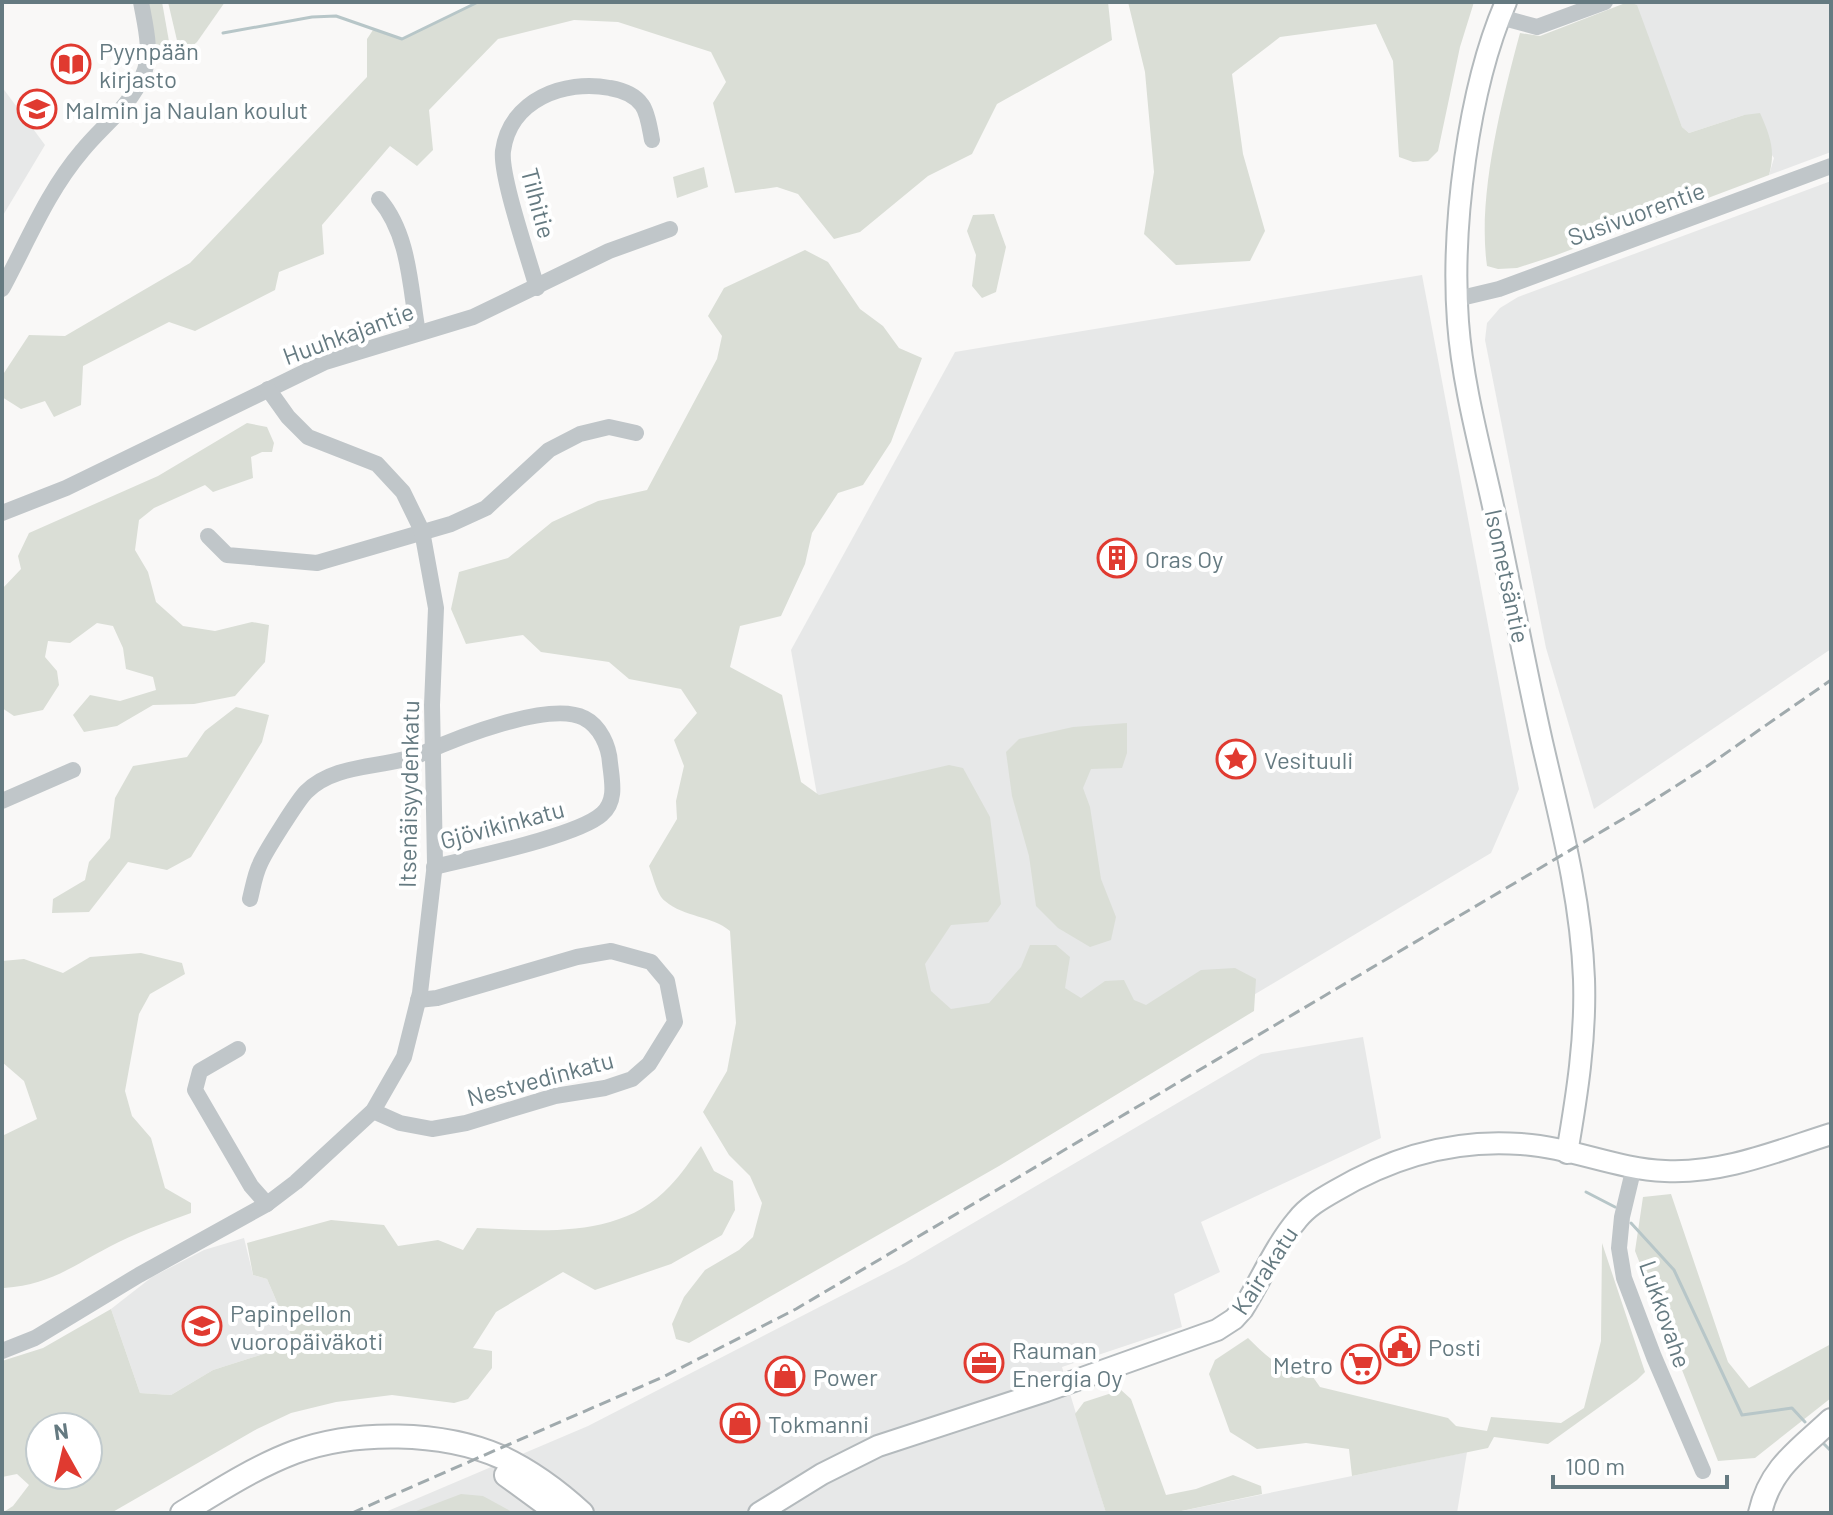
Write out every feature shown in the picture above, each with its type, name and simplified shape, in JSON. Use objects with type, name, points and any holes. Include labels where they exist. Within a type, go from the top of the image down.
[{"type":"highway","points":[[1760,1513],[1772,1478],[1784,1462],[1831,1420]]},
{"type":"highway","points":[[182,1513],[275,1460],[309,1447],[366,1437],[472,1447],[502,1458],[543,1480],[582,1513]]},
{"type":"highway","points":[[441,1442],[508,1476],[558,1513]]},
{"type":"highway","points":[[1772,1513],[1782,1482],[1803,1446]]},
{"type":"main road","name":"Isometsäntie","points":[[1503,9],[1486,57],[1470,131],[1457,262],[1457,299],[1461,345],[1471,399],[1568,852],[1578,912],[1584,977],[1583,1030],[1567,1153]]},
{"type":"main road","name":"Kairakatu","points":[[759,1513],[822,1474],[878,1446],[1217,1330],[1243,1309],[1295,1222],[1308,1207],[1361,1176],[1404,1157],[1460,1146],[1522,1144],[1634,1167],[1665,1171],[1700,1170],[1737,1164],[1831,1134]]},
{"type":"street","points":[[2,289],[53,191],[82,150],[121,112],[144,73],[147,57],[141,2]]},
{"type":"street","points":[[1503,9],[1537,27],[1605,2]]},
{"type":"street","name":"Tilhitie","points":[[537,288],[502,155],[508,130],[528,105],[558,89],[591,85],[623,91],[643,106],[652,140]]},
{"type":"street","name":"Susivuorentie","points":[[1457,299],[1499,289],[1831,166]]},
{"type":"street","points":[[379,199],[394,216],[402,242],[418,333]]},
{"type":"street","name":"Huuhkajantie","points":[[2,513],[66,488],[325,362],[473,317],[609,251],[670,229]]},
{"type":"street","name":"Itsenäisyydenkatu","points":[[2,1351],[35,1338],[139,1275],[267,1204],[296,1182],[373,1111],[404,1057],[418,1000],[434,867],[436,608],[422,531],[403,492],[377,464],[308,437],[288,417],[268,389]]},
{"type":"street","points":[[208,536],[227,555],[317,563],[451,524],[486,508],[549,450],[580,434],[609,427],[636,433]]},
{"type":"street","name":"Gjövikinkatu","points":[[250,899],[260,863],[306,792],[329,777],[419,754],[433,746],[551,713],[583,717],[601,733],[610,757],[613,796],[603,814],[579,828],[434,867]]},
{"type":"street","points":[[2,801],[73,770]]},
{"type":"street","name":"Nestvedinkatu","points":[[373,1111],[400,1123],[432,1129],[466,1123],[555,1096],[605,1088],[632,1079],[649,1064],[675,1022],[667,981],[651,962],[611,951],[577,957],[437,998],[418,1000]]},
{"type":"street","points":[[238,1049],[200,1071],[195,1090],[251,1186],[267,1204]]},
{"type":"street","name":"Lukkovahe","points":[[1634,1167],[1622,1217],[1619,1248],[1624,1278],[1703,1471]]},
{"type":"shaded area","points":[[148,2],[162,2],[170,47],[166,52],[156,49]]},
{"type":"shaded area","points":[[168,2],[225,2],[197,42],[184,53],[179,49]]},
{"type":"shaded area","points":[[478,2],[1108,2],[1112,40],[997,104],[972,154],[928,176],[860,232],[834,239],[798,194],[777,187],[735,193],[713,103],[726,82],[711,52],[618,22],[574,20],[498,39],[429,110],[433,150],[417,166],[390,146],[322,225],[324,254],[279,272],[275,290],[195,331],[169,322],[83,366],[81,405],[54,417],[45,401],[21,409],[2,397],[2,376],[29,335],[65,336],[190,263],[367,77],[367,39],[373,30],[402,39]]},
{"type":"shaded area","points":[[1128,2],[1474,2],[1460,47],[1438,151],[1428,161],[1413,162],[1399,157],[1393,61],[1376,24],[1280,37],[1232,74],[1243,154],[1265,231],[1250,261],[1176,265],[1144,234],[1154,172],[1145,72]]},
{"type":"shaded area","points":[[1628,2],[1637,5],[1682,127],[1689,133],[1744,115],[1760,113],[1771,143],[1769,175],[1517,268],[1487,266],[1485,209],[1488,179],[1520,33],[1540,36]]},
{"type":"shaded area","points":[[1632,2],[1831,2],[1831,152],[1769,175],[1774,158],[1744,115],[1689,133],[1682,127]]},
{"type":"shaded area","points":[[2,87],[45,145],[2,217]]},
{"type":"shaded area","points":[[704,167],[708,187],[677,198],[673,177]]},
{"type":"shaded area","points":[[1831,181],[1831,649],[1594,809],[1546,648],[1485,340],[1487,323],[1500,308],[1518,297]]},
{"type":"shaded area","points":[[994,214],[1006,247],[996,292],[982,298],[972,286],[976,255],[967,231],[973,215]]},
{"type":"shaded area","points":[[805,250],[828,262],[860,309],[883,326],[899,348],[922,358],[891,442],[863,485],[838,493],[812,533],[805,564],[781,616],[740,626],[730,667],[782,695],[801,782],[819,795],[949,765],[963,768],[990,817],[1001,904],[988,922],[951,925],[925,964],[931,991],[951,1009],[989,1003],[1021,967],[1030,945],[1056,945],[1070,957],[1065,988],[1081,998],[1105,981],[1124,980],[1134,1000],[1146,1005],[1201,970],[1235,968],[1256,979],[1254,1011],[999,1166],[689,1343],[676,1339],[672,1324],[684,1297],[705,1270],[739,1250],[753,1237],[762,1203],[750,1176],[729,1155],[703,1112],[727,1071],[736,1023],[730,931],[665,901],[657,890],[649,866],[677,819],[676,801],[684,766],[674,740],[697,713],[681,689],[629,679],[609,662],[541,652],[523,635],[466,644],[451,609],[459,572],[508,558],[552,522],[598,501],[647,490],[717,359],[722,336],[708,316],[724,288]]},
{"type":"shaded area","points":[[1422,275],[1519,789],[1491,853],[891,1207],[791,650],[955,352]]},
{"type":"shaded area","points":[[247,423],[267,427],[274,443],[272,452],[251,457],[253,478],[213,492],[205,485],[154,508],[139,520],[135,550],[148,572],[156,602],[183,626],[215,631],[252,622],[269,625],[265,662],[235,696],[194,704],[153,705],[117,726],[84,732],[73,715],[90,695],[120,701],[156,690],[153,677],[126,669],[123,648],[113,626],[97,623],[70,643],[48,641],[45,657],[57,671],[59,685],[43,710],[14,716],[2,708],[2,589],[21,569],[18,556],[29,533],[158,476]]},
{"type":"shaded area","points":[[236,707],[269,715],[262,742],[191,857],[167,870],[128,862],[89,912],[52,913],[53,899],[85,880],[89,862],[110,838],[115,798],[133,766],[187,757],[205,731]]},
{"type":"shaded area","points":[[1127,723],[1127,753],[1122,768],[1091,769],[1083,788],[1090,807],[1101,879],[1116,917],[1111,940],[1090,947],[1058,928],[1036,906],[1029,856],[1012,796],[1006,752],[1019,739],[1073,727]]},
{"type":"shaded area","points":[[141,953],[182,963],[185,974],[150,994],[139,1014],[125,1091],[132,1116],[151,1138],[165,1188],[191,1203],[191,1213],[129,1237],[47,1279],[4,1288],[2,1136],[37,1119],[24,1081],[2,1062],[2,961],[24,959],[63,973],[90,957]]},
{"type":"shaded area","points":[[1363,1037],[1381,1138],[1201,1222],[1220,1272],[1174,1294],[1182,1327],[1062,1367],[1106,1513],[383,1513],[588,1426],[905,1263],[1261,1054]]},
{"type":"shaded area","points":[[701,1146],[714,1171],[733,1181],[735,1210],[722,1235],[671,1264],[595,1290],[563,1272],[496,1312],[473,1348],[492,1351],[492,1368],[468,1399],[454,1403],[392,1395],[336,1402],[291,1413],[257,1429],[111,1513],[2,1513],[13,1506],[24,1491],[104,1491],[104,1411],[24,1411],[24,1480],[17,1474],[2,1477],[2,1361],[43,1348],[111,1309],[140,1393],[171,1395],[213,1370],[295,1344],[267,1279],[253,1275],[247,1243],[331,1220],[384,1225],[398,1246],[438,1240],[463,1250],[477,1228],[555,1230],[605,1223],[629,1215],[650,1203],[674,1181]]},
{"type":"shaded area","points":[[1671,1194],[1728,1362],[1749,1388],[1831,1344],[1831,1398],[1755,1458],[1718,1461],[1635,1251],[1643,1197]]},
{"type":"shaded area","name":"Papinpellon vuoropäiväkoti","points":[[244,1238],[253,1275],[267,1279],[295,1344],[213,1370],[171,1395],[140,1393],[111,1309],[152,1277],[204,1250]]},
{"type":"shaded area","points":[[1602,1243],[1645,1372],[1548,1444],[1494,1437],[1488,1448],[1352,1476],[1349,1449],[1306,1443],[1257,1449],[1230,1432],[1209,1374],[1215,1360],[1248,1338],[1277,1364],[1313,1377],[1320,1387],[1448,1418],[1456,1426],[1487,1431],[1491,1417],[1561,1423],[1584,1408],[1601,1341]]},
{"type":"shaded area","points":[[1121,1390],[1131,1399],[1166,1495],[1196,1489],[1233,1475],[1261,1486],[1262,1494],[1172,1513],[1106,1513],[1075,1414],[1084,1402]]},
{"type":"shaded area","points":[[1467,1452],[1457,1513],[1172,1513],[1352,1476]]},
{"type":"shaded area","points":[[461,1494],[483,1496],[514,1513],[411,1513]]},
{"type":"waterway","points":[[223,33],[312,17],[336,16],[402,39],[478,2]]},
{"type":"waterway","points":[[1586,1192],[1615,1207]]},
{"type":"waterway","points":[[1631,1223],[1674,1270],[1742,1415],[1792,1408],[1805,1422]]},
{"type":"waterway","points":[[1821,1441],[1831,1451]]},
{"type":"railway","points":[[352,1513],[663,1377],[796,1309],[1638,810],[1831,680]]},
{"type":"place","name":"Pyynpään kirjasto","points":[[71,64]]},
{"type":"place","name":"Malmin ja Naulan koulut","points":[[37,109]]},
{"type":"place","name":"Oras Oy","points":[[1117,558]]},
{"type":"place","name":"Vesituuli","points":[[1236,759]]},
{"type":"place","name":"Papinpellon vuoropäiväkoti","points":[[202,1326]]},
{"type":"place","name":"Posti","points":[[1400,1346]]},
{"type":"place","name":"Rauman Energia Oy","points":[[984,1363]]},
{"type":"place","name":"Metro","points":[[1361,1364]]},
{"type":"place","name":"Power","points":[[785,1376]]},
{"type":"place","name":"Tokmanni","points":[[740,1423]]}]
